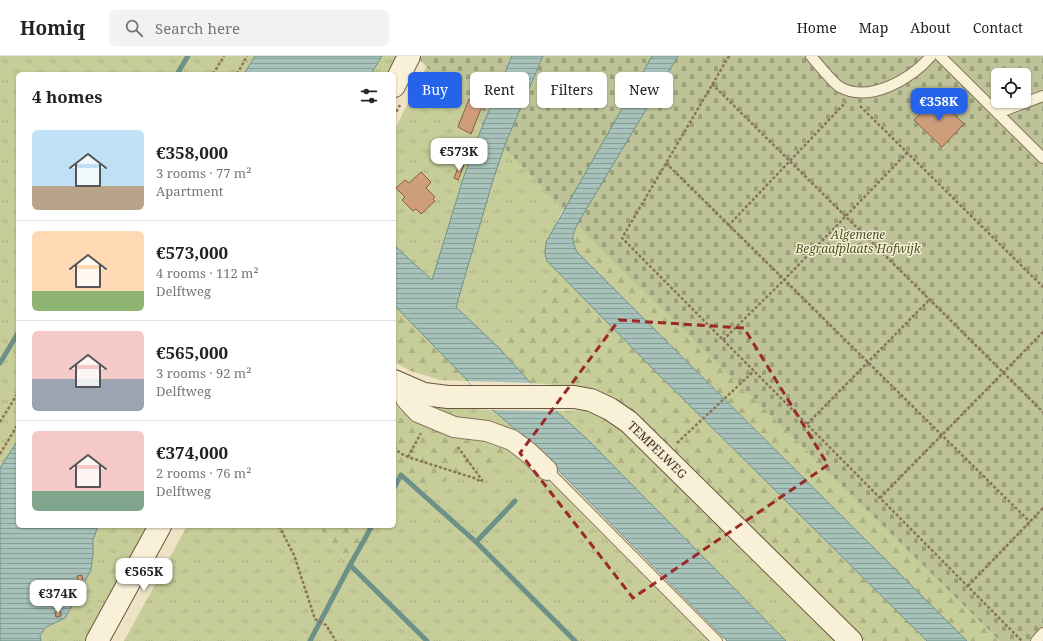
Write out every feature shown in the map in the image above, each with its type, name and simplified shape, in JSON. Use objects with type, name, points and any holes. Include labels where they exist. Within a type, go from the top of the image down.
[{"type":"street","points":[[396,82],[409,56]]},
{"type":"street","name":"TEMPELWEG","points":[[399,384],[424,394],[448,397],[574,397],[591,400],[610,409],[629,422],[851,641]]},
{"type":"street","name":"TEMPELWEG","points":[[399,384],[406,398],[418,412],[454,426],[487,431],[512,440],[529,452],[547,470]]},
{"type":"street","points":[[97,641],[159,528]]},
{"type":"lane","points":[[810,56],[840,87],[853,95],[879,91],[902,80],[923,65],[931,56]]},
{"type":"lane","points":[[940,56],[1043,158]]},
{"type":"lane","points":[[998,113],[1043,96]]},
{"type":"lane","name":"TEMPELWEG","points":[[547,470],[716,641]]},
{"type":"lane","points":[[1036,641],[1043,633]]},
{"type":"path","points":[[214,72],[224,56]]},
{"type":"path","points":[[238,72],[247,56]]},
{"type":"path","points":[[728,56],[622,238],[1023,641]]},
{"type":"path","points":[[712,84],[1043,412]]},
{"type":"path","points":[[728,226],[853,95],[907,153],[1043,287]]},
{"type":"path","points":[[723,340],[784,280],[907,153]]},
{"type":"path","points":[[666,163],[728,226],[1030,522]]},
{"type":"path","points":[[807,424],[929,300]]},
{"type":"path","points":[[880,498],[1043,332]]},
{"type":"path","points":[[664,456],[754,371]]},
{"type":"path","points":[[0,422],[16,396]]},
{"type":"path","points":[[0,454],[16,427]]},
{"type":"path","points":[[408,457],[424,428]]},
{"type":"path","points":[[396,450],[408,457],[477,479],[480,482],[482,480],[455,443]]},
{"type":"path","points":[[968,586],[1043,508]]},
{"type":"path","points":[[280,528],[294,555],[316,619],[326,625],[336,641]]},
{"type":"highlighted area","points":[[619,320],[744,328],[828,465],[633,598],[520,453]]},
{"type":"green space","points":[[0,56],[255,56],[245,72],[16,72],[16,443],[0,468]]},
{"type":"green space","points":[[382,56],[399,56],[390,72],[372,72]]},
{"type":"green space","name":"Algemene Begraafplaats Hofwijk","points":[[422,56],[1043,56],[1043,641],[1000,641],[602,250],[462,104],[462,72],[431,72],[420,60]]},
{"type":"green space","points":[[432,56],[512,56],[506,72],[470,72],[470,108],[491,108],[463,179],[432,280],[396,247],[396,127],[408,103],[408,108],[462,108],[462,72],[424,72]]},
{"type":"green space","points":[[652,56],[643,72],[625,72]]},
{"type":"green space","points":[[615,78],[615,108],[622,108],[557,220],[547,261],[558,272],[499,348],[456,307],[493,180],[506,142],[564,108],[607,108],[607,83]]},
{"type":"green space","points":[[578,223],[1010,641],[967,641],[577,252],[573,238],[574,231]]},
{"type":"green space","points":[[558,272],[656,372],[927,641],[865,641],[651,430],[608,396],[590,388],[531,383],[499,348]]},
{"type":"green space","points":[[396,307],[468,381],[440,380],[411,371],[396,363]]},
{"type":"green space","points":[[420,403],[445,407],[493,410],[534,446],[453,418]]},
{"type":"green space","points":[[396,406],[426,425],[495,438],[519,455],[419,491],[401,476],[396,485]]},
{"type":"green space","points":[[582,410],[596,413],[609,419],[587,439],[556,411]]},
{"type":"green space","points":[[609,419],[631,437],[726,532],[701,555],[587,439]]},
{"type":"green space","points":[[519,455],[560,492],[708,641],[124,641],[186,528],[318,528],[350,565],[371,528],[396,528],[396,484],[401,475],[419,491]]},
{"type":"green space","points":[[97,528],[146,528],[85,641],[41,641],[40,635],[46,627],[65,618],[93,555],[93,540]]},
{"type":"green space","points":[[318,528],[371,528],[350,565]]},
{"type":"green space","points":[[726,532],[836,641],[786,641],[701,555]]},
{"type":"water","points":[[255,56],[382,56],[372,72],[245,72]]},
{"type":"water","points":[[512,56],[543,56],[529,89],[529,72],[505,72]]},
{"type":"water","points":[[652,56],[678,56],[668,72],[643,72]]},
{"type":"water","points":[[490,108],[521,108],[506,142],[493,180],[456,307],[499,348],[556,411],[587,439],[786,641],[727,641],[534,446],[493,410],[468,381],[396,307],[396,247],[432,280],[463,179]]},
{"type":"water","points":[[622,108],[647,108],[574,231],[573,238],[577,252],[967,641],[927,641],[656,372],[547,261],[545,254],[546,242]]},
{"type":"water","points":[[16,443],[16,528],[97,528],[93,540],[91,569],[78,596],[65,618],[46,627],[40,635],[41,641],[0,641],[0,468]]},
{"type":"pier","points":[[468,381],[531,383],[556,411],[493,410]]},
{"type":"building","points":[[936,97],[964,124],[942,147],[914,120]]},
{"type":"building","points":[[469,99],[470,108],[481,108],[471,134],[458,127]]},
{"type":"building","points":[[460,163],[464,165],[458,180],[454,178]]},
{"type":"building","points":[[421,172],[431,182],[426,188],[435,197],[433,199],[435,201],[421,214],[416,209],[413,211],[402,200],[405,197],[396,188],[405,180],[409,183]]},
{"type":"building","points":[[82,575],[83,580],[78,581],[77,576]]},
{"type":"building","points":[[60,611],[61,616],[56,617],[55,612]]},
{"type":"waterway","points":[[178,72],[188,56]]},
{"type":"waterway","points":[[0,363],[16,336]]},
{"type":"waterway","points":[[396,484],[401,475],[476,542],[575,641]]},
{"type":"waterway","points":[[476,542],[515,501]]},
{"type":"waterway","points":[[350,565],[371,528]]},
{"type":"waterway","points":[[310,641],[350,565],[427,641]]}]
